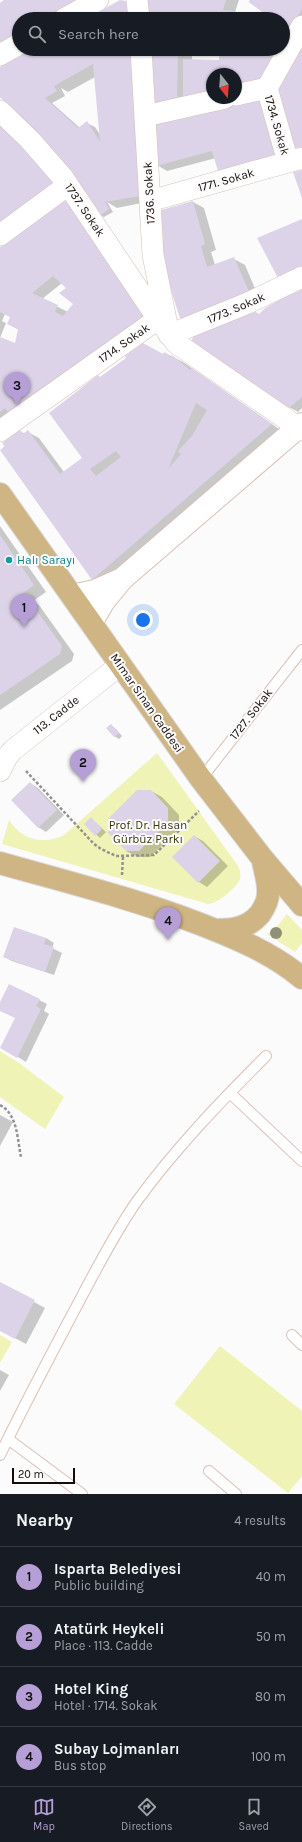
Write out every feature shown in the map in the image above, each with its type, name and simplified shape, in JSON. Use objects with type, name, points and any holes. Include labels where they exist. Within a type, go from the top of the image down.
[{"type":"main road","name":"Mimar Sinan Caddesi","points":[[0,494],[201,779],[262,858],[300,898]]},
{"type":"main road","points":[[262,858],[267,880],[268,895],[265,908]]},
{"type":"main road","points":[[0,863],[148,906],[214,930],[261,951],[302,978]]},
{"type":"main road","points":[[214,930],[231,930],[244,927],[254,921],[265,908],[279,900],[300,898]]},
{"type":"street","points":[[77,12],[98,0]]},
{"type":"street","points":[[137,0],[138,12]]},
{"type":"street","name":"1734. Sokak","points":[[290,47],[302,26]]},
{"type":"street","points":[[0,54],[12,48]]},
{"type":"street","name":"1736. Sokak","points":[[141,56],[153,255],[163,327]]},
{"type":"street","name":"1734. Sokak","points":[[285,56],[267,88],[295,160]]},
{"type":"street","points":[[242,94],[267,88]]},
{"type":"street","points":[[145,116],[206,102]]},
{"type":"street","name":"1737. Sokak","points":[[0,111],[49,161],[68,185],[163,327]]},
{"type":"street","name":"1771. Sokak","points":[[150,202],[295,160]]},
{"type":"street","points":[[0,235],[68,185]]},
{"type":"street","name":"1773. Sokak","points":[[163,327],[248,303],[302,277]]},
{"type":"street","name":"1714. Sokak","points":[[0,431],[163,327],[186,351],[301,427]]},
{"type":"street","points":[[91,623],[104,601],[122,580],[301,427]]},
{"type":"street","points":[[72,596],[95,591],[122,580]]},
{"type":"street","name":"113. Cadde","points":[[0,771],[7,757],[13,750],[120,665]]},
{"type":"lane","name":"1727. Sokak","points":[[201,779],[302,650]]},
{"type":"lane","points":[[0,1455],[34,1385],[113,1239],[136,1202],[173,1155],[266,1056]]},
{"type":"lane","points":[[230,1093],[302,1161]]},
{"type":"lane","points":[[292,1335],[302,1345]]},
{"type":"lane","points":[[8,1439],[82,1494]]},
{"type":"lane","points":[[208,1471],[236,1494]]},
{"type":"path","points":[[26,771],[94,844],[108,854],[123,856],[154,855],[204,807]]},
{"type":"path","points":[[122,879],[123,856]]},
{"type":"path","points":[[0,1105],[6,1108],[13,1118],[21,1157]]},
{"type":"green space","name":"Prof. Dr. Hasan Gürbüz Parkı","points":[[157,753],[239,868],[240,879],[238,883],[226,895],[216,901],[208,904],[2,844],[9,820],[20,832],[34,839],[49,840],[64,835]]},
{"type":"green space","points":[[287,914],[302,930],[302,943],[295,952],[267,934],[275,929]]},
{"type":"green space","points":[[0,1051],[19,1063],[64,1097],[45,1129],[0,1097]]},
{"type":"green space","points":[[0,1335],[12,1342],[0,1363]]},
{"type":"green space","points":[[220,1346],[302,1411],[302,1476],[288,1493],[174,1404]]},
{"type":"building","points":[[4,0],[76,0],[55,12],[12,12],[12,36],[0,42],[0,3]]},
{"type":"building","points":[[120,0],[126,1],[128,12],[99,12]]},
{"type":"building","points":[[147,0],[226,0],[223,10],[235,11],[235,12],[148,12]]},
{"type":"building","points":[[250,0],[302,0],[302,9],[290,30],[290,12],[262,12],[249,2]]},
{"type":"building","points":[[302,45],[302,147],[293,149],[277,89]]},
{"type":"building","points":[[20,56],[132,56],[140,196],[105,202],[109,209],[99,216],[51,149],[0,97],[0,67]],"holes":[[[93,64],[100,142],[87,121],[78,128],[45,98],[57,91],[54,86]]]},
{"type":"building","points":[[150,56],[178,56],[177,101],[153,106]]},
{"type":"building","points":[[219,56],[276,57],[262,82],[242,86],[242,68],[206,68],[206,94],[183,99],[183,59],[219,60]]},
{"type":"building","points":[[260,97],[276,154],[218,171],[212,151],[156,166],[154,122],[230,104],[242,104],[242,101]]},
{"type":"building","points":[[0,124],[56,182],[0,224]]},
{"type":"building","points":[[302,170],[302,198],[293,172]]},
{"type":"building","points":[[67,198],[144,316],[8,412],[5,408],[0,412],[0,337],[15,343],[18,329],[7,324],[10,317],[0,312],[0,247]],"holes":[[[53,276],[66,288],[59,293],[73,304],[63,316],[55,312],[58,305],[32,293]]]},
{"type":"building","points":[[193,201],[205,244],[201,246],[207,267],[234,257],[250,294],[181,321],[168,281],[160,245],[158,211]]},
{"type":"building","points":[[302,219],[302,268],[279,280],[257,238]]},
{"type":"building","points":[[302,287],[302,397],[289,408],[191,341],[195,334],[254,310],[258,315],[265,308]]},
{"type":"building","points":[[143,343],[163,354],[165,352],[170,357],[172,355],[190,370],[192,368],[272,424],[92,580],[0,450],[5,447],[2,443],[20,430],[23,434],[28,430],[60,474],[82,458],[49,413],[98,375],[100,377],[126,358],[125,356]],"holes":[[[196,403],[207,410],[192,436],[178,451],[181,454],[168,469]],[[116,451],[121,457],[96,476],[90,469]]]},
{"type":"building","points":[[0,535],[34,585],[19,596],[22,600],[27,597],[62,646],[60,654],[0,695]]},
{"type":"building","points":[[111,724],[119,733],[114,737],[106,728]]},
{"type":"building","points":[[30,782],[57,810],[38,828],[11,800]]},
{"type":"building","points":[[137,790],[151,790],[168,808],[168,822],[139,851],[126,851],[108,833],[108,819]]},
{"type":"building","points":[[91,817],[102,829],[95,836],[84,824]]},
{"type":"building","points":[[194,835],[220,861],[198,883],[172,857]]},
{"type":"building","points":[[14,927],[46,938],[44,944],[54,947],[45,972],[3,957]]},
{"type":"building","points":[[9,984],[40,999],[36,1006],[41,1009],[17,1058],[0,1048],[15,1018],[0,1011],[0,1002]]},
{"type":"building","points":[[0,1282],[35,1300],[15,1339],[0,1331]]},
{"type":"place","name":"Hotel King","points":[[17,405]]},
{"type":"place","name":"Halı Sarayı","points":[[9,560]]},
{"type":"place","name":"Isparta Belediyesi","points":[[24,627]]},
{"type":"place","name":"Atatürk Heykeli","points":[[83,782]]},
{"type":"place","name":"Subay Lojmanları","points":[[168,940]]}]
